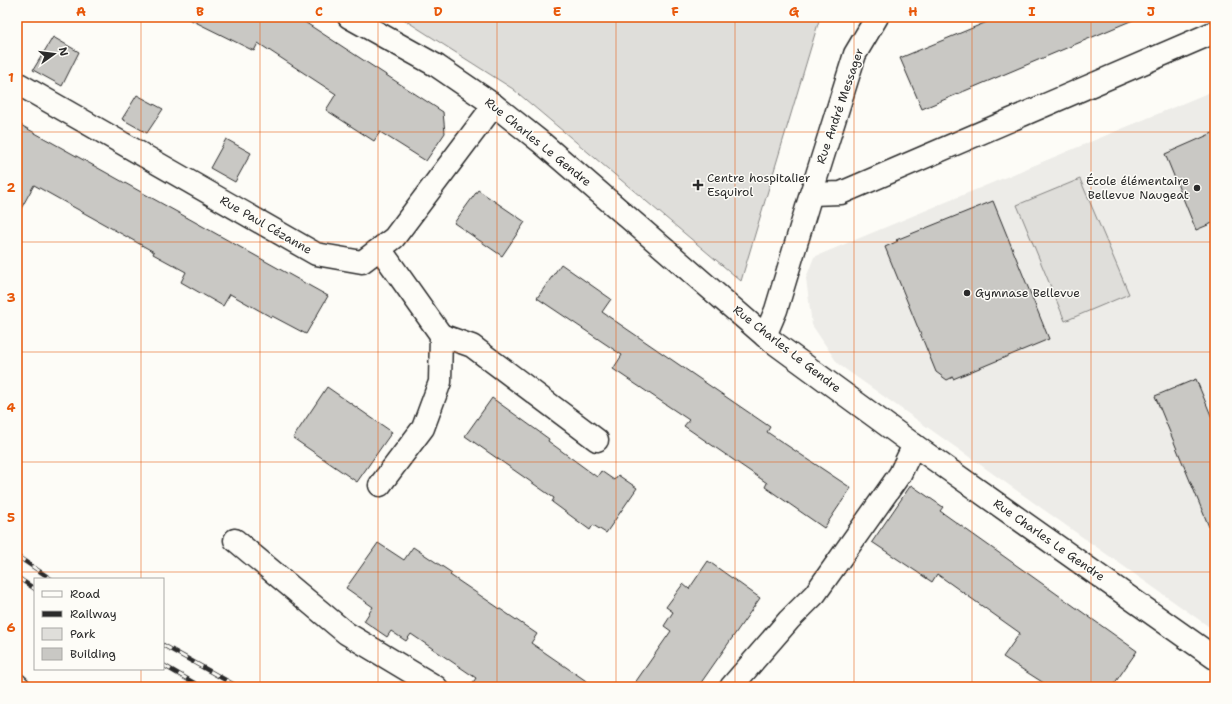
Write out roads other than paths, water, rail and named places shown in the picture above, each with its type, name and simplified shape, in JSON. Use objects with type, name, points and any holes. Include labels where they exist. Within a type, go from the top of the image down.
[{"type":"street","name":"Rue Charles Le Gendre","points":[[349,17],[436,66],[494,105],[542,143],[765,336],[914,445],[1215,658]]},
{"type":"street","name":"Rue André Messager","points":[[765,336],[776,310],[855,54],[877,17]]},
{"type":"street","points":[[811,194],[841,193],[1215,32]]},
{"type":"street","name":"Rue Paul Cézanne","points":[[17,83],[316,254],[362,262],[394,238],[494,105]]},
{"type":"street","points":[[380,249],[441,335],[472,346],[597,440]]},
{"type":"street","points":[[380,485],[423,428],[440,382],[441,335]]},
{"type":"street","points":[[731,687],[789,620],[815,594],[900,474],[914,445]]},
{"type":"street","points":[[235,540],[346,633],[436,687]]},
{"type":"railway","points":[[17,556],[50,578]]},
{"type":"railway","points":[[17,577],[34,588]]},
{"type":"railway","points":[[164,646],[238,687]]},
{"type":"railway","points":[[164,666],[201,687]]},
{"type":"place","name":"Centre hospitalier Esquirol","points":[[698,185]]},
{"type":"place","name":"École élémentaire Bellevue Naugeat","points":[[1197,188]]},
{"type":"place","name":"Gymnase Bellevue","points":[[967,293]]}]
